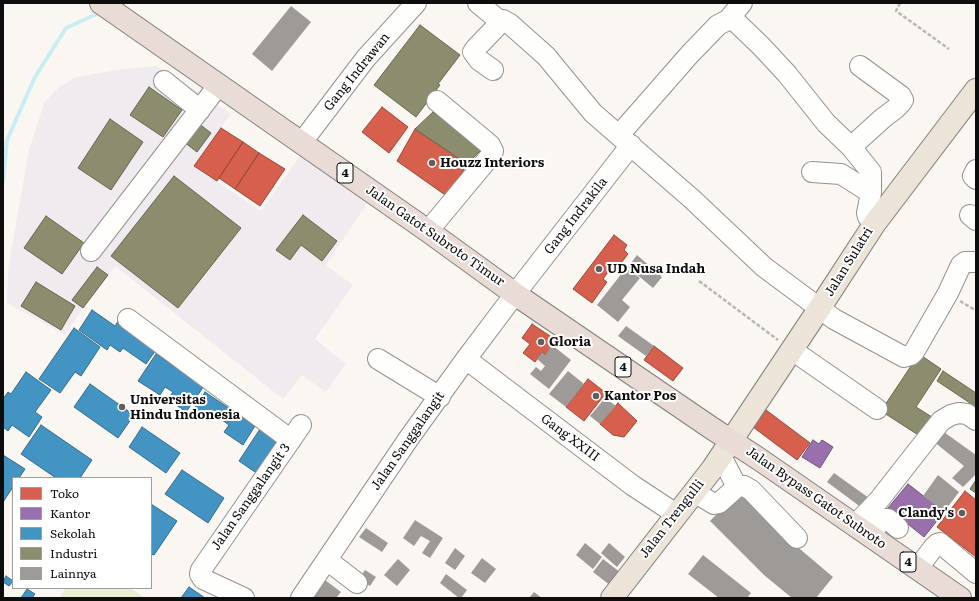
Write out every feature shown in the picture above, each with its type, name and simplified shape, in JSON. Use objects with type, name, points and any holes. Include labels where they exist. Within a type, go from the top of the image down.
[{"type":"highway","name":"Jalan Gatot Subroto Timur","points":[[101,3],[428,231],[518,290],[703,422],[726,448]]},
{"type":"highway","name":"Jalan Bypass Gatot Subroto","points":[[726,448],[863,531],[960,598]]},
{"type":"main road","name":"Jalan Sulatri","points":[[726,448],[820,309],[874,222],[976,90]]},
{"type":"main road","name":"Jalan Trengulli","points":[[612,598],[726,448]]},
{"type":"street","name":"Gang Indrawan","points":[[302,142],[366,58],[416,3]]},
{"type":"street","points":[[478,3],[501,22]]},
{"type":"street","name":"Gang Indrakila","points":[[518,290],[625,140],[690,54],[718,25],[728,20],[742,3]]},
{"type":"street","points":[[728,20],[730,19],[736,22],[761,46],[787,74],[826,123],[851,147],[871,172],[871,193],[867,213],[868,218],[874,222]]},
{"type":"street","points":[[493,70],[479,60],[473,52],[503,20],[510,24],[546,56],[593,113],[692,199],[764,267],[820,309],[858,333],[904,358],[914,352],[948,293],[961,265],[965,262],[976,262]]},
{"type":"street","points":[[851,147],[895,109],[903,100],[901,96],[860,66]]},
{"type":"street","points":[[164,81],[200,110]]},
{"type":"street","points":[[91,251],[200,110],[218,84]]},
{"type":"street","points":[[428,231],[493,151],[490,145],[437,101]]},
{"type":"street","points":[[976,170],[974,176],[976,179]]},
{"type":"street","points":[[812,172],[841,174],[871,193]]},
{"type":"street","name":"Jalan Sanggalangit","points":[[301,598],[409,438],[518,290]]},
{"type":"street","name":"Jalan Sanggalangit 3","points":[[128,319],[296,432],[201,570],[200,574],[203,579],[244,598]]},
{"type":"street","points":[[792,350],[877,409]]},
{"type":"street","points":[[378,359],[440,397]]},
{"type":"street","name":"Gang XXIII","points":[[466,359],[632,485],[676,514]]},
{"type":"street","points":[[863,531],[879,500],[941,421],[951,415],[959,413],[967,414],[976,420]]},
{"type":"street","points":[[726,448],[737,487]]},
{"type":"street","points":[[694,492],[714,504],[719,503],[737,487],[744,486],[751,490],[798,538]]},
{"type":"street","points":[[863,531],[885,519],[888,519],[898,528]]},
{"type":"street","points":[[918,568],[933,548],[940,543],[976,573]]},
{"type":"street","points":[[327,560],[357,583]]},
{"type":"path","points":[[900,3],[896,11],[949,49]]},
{"type":"path","points":[[699,282],[792,350]]},
{"type":"shaded area","points":[[156,66],[177,78],[231,114],[194,166],[261,211],[300,156],[368,202],[326,265],[353,285],[315,339],[346,364],[326,392],[302,375],[283,399],[115,266],[83,308],[65,335],[7,303],[8,269],[29,150],[44,103],[59,87],[77,77],[116,70]]},
{"type":"green space","points":[[65,589],[132,589],[145,598],[59,598]]},
{"type":"building: Toko","points":[[382,107],[408,127],[389,153],[362,132]]},
{"type":"building: Toko","points":[[221,128],[243,142],[217,181],[194,166]]},
{"type":"building: Toko","name":"Houzz Interiors","points":[[415,129],[467,164],[448,197],[397,161]]},
{"type":"building: Toko","points":[[243,142],[259,153],[235,189],[219,178]]},
{"type":"building: Toko","points":[[259,153],[285,169],[260,206],[235,189]]},
{"type":"building: Toko","name":"UD Nusa Indah","points":[[614,235],[627,245],[624,250],[628,254],[615,271],[611,268],[603,279],[607,282],[592,303],[573,289]]},
{"type":"building: Toko","name":"Gloria","points":[[532,324],[556,340],[545,355],[542,352],[535,362],[523,353],[530,344],[522,338]]},
{"type":"building: Toko","points":[[654,346],[683,368],[673,381],[644,360]]},
{"type":"building: Toko","points":[[588,379],[606,393],[584,421],[566,407]]},
{"type":"building: Toko","points":[[618,403],[637,421],[624,437],[613,435],[600,424]]},
{"type":"building: Toko","points":[[766,410],[810,443],[797,460],[753,427]]},
{"type":"building: Toko","name":"Clandy's","points":[[965,491],[976,500],[976,557],[937,527]]},
{"type":"building: Kantor","points":[[813,440],[819,444],[822,440],[833,447],[820,468],[802,457]]},
{"type":"building: Kantor","points":[[908,484],[944,512],[924,537],[888,508]]},
{"type":"building: Sekolah","points":[[92,310],[115,326],[119,320],[158,347],[146,364],[123,348],[120,352],[110,345],[107,350],[79,330]]},
{"type":"building: Sekolah","points":[[74,328],[100,347],[81,376],[75,372],[60,393],[39,379]]},
{"type":"building: Sekolah","points":[[156,354],[204,386],[186,412],[168,399],[173,392],[165,387],[160,395],[138,381]]},
{"type":"building: Sekolah","points":[[26,372],[51,390],[35,412],[42,417],[29,437],[12,425],[8,431],[3,427],[3,399],[8,392],[11,394]]},
{"type":"building: Sekolah","points":[[90,384],[134,415],[118,438],[74,407]]},
{"type":"building: Sekolah","points":[[205,392],[255,426],[243,445],[224,432],[229,425],[214,414],[209,421],[193,410]]},
{"type":"building: Sekolah","points":[[41,425],[92,460],[81,477],[55,477],[21,454]]},
{"type":"building: Sekolah","points":[[142,427],[180,453],[166,473],[129,447]]},
{"type":"building: Sekolah","points":[[260,429],[280,441],[258,474],[239,461]]},
{"type":"building: Sekolah","points":[[3,455],[25,469],[20,477],[12,477],[12,488],[3,502]]},
{"type":"building: Sekolah","points":[[182,470],[224,498],[208,523],[165,494]]},
{"type":"building: Sekolah","points":[[152,505],[177,521],[154,555],[152,554]]},
{"type":"building: Sekolah","points":[[6,576],[12,580],[9,586],[3,582]]},
{"type":"building: Sekolah","points":[[189,587],[205,598],[181,598]]},
{"type":"building: Sekolah","points":[[27,589],[35,594],[32,598],[21,598]]},
{"type":"building: Industri","points":[[420,25],[460,55],[416,117],[374,85]]},
{"type":"building: Industri","points":[[149,87],[182,110],[163,137],[130,115]]},
{"type":"building: Industri","points":[[433,112],[484,147],[467,164],[415,129]]},
{"type":"building: Industri","points":[[110,119],[143,142],[111,190],[78,168]]},
{"type":"building: Industri","points":[[198,123],[211,133],[197,152],[184,142]]},
{"type":"building: Industri","points":[[174,176],[241,228],[178,308],[111,256]]},
{"type":"building: Industri","points":[[303,215],[337,241],[322,261],[301,245],[290,260],[276,250]]},
{"type":"building: Industri","points":[[46,216],[84,243],[62,274],[24,248]]},
{"type":"building: Industri","points":[[97,267],[108,275],[83,308],[72,300]]},
{"type":"building: Industri","points":[[36,282],[75,306],[61,330],[21,306]]},
{"type":"building: Industri","points":[[919,354],[941,369],[916,407],[935,419],[923,438],[881,411]]},
{"type":"building: Industri","points":[[943,371],[976,393],[976,411],[968,406],[970,403],[937,381]]},
{"type":"building: Industri","points":[[976,480],[976,493],[970,489]]},
{"type":"building: Lainnya","points":[[291,6],[311,22],[272,71],[252,54]]},
{"type":"building: Lainnya","points":[[637,255],[662,277],[653,288],[628,267]]},
{"type":"building: Lainnya","points":[[626,268],[640,278],[622,300],[630,307],[618,322],[597,305]]},
{"type":"building: Lainnya","points":[[626,326],[654,346],[646,356],[618,336]]},
{"type":"building: Lainnya","points":[[552,345],[571,360],[549,389],[530,374],[536,367],[541,371],[545,366],[537,359],[542,352],[545,355]]},
{"type":"building: Lainnya","points":[[568,371],[584,384],[566,407],[549,394]]},
{"type":"building: Lainnya","points":[[605,398],[616,406],[600,424],[590,416]]},
{"type":"building: Lainnya","points":[[941,430],[976,455],[976,474],[963,487],[952,478],[964,466],[933,441]]},
{"type":"building: Lainnya","points":[[834,473],[869,498],[862,508],[827,482]]},
{"type":"building: Lainnya","points":[[938,475],[959,492],[944,512],[923,496]]},
{"type":"building: Lainnya","points":[[740,490],[794,544],[833,577],[816,598],[792,598],[764,575],[710,521]]},
{"type":"building: Lainnya","points":[[415,520],[443,538],[430,558],[422,553],[430,541],[421,536],[414,546],[403,538]]},
{"type":"building: Lainnya","points":[[366,528],[388,543],[382,552],[359,537]]},
{"type":"building: Lainnya","points":[[585,543],[602,557],[593,569],[576,555]]},
{"type":"building: Lainnya","points":[[609,543],[625,557],[617,567],[601,553]]},
{"type":"building: Lainnya","points":[[455,548],[465,556],[455,570],[445,563]]},
{"type":"building: Lainnya","points":[[703,555],[751,593],[747,598],[719,598],[688,574]]},
{"type":"building: Lainnya","points":[[482,558],[496,569],[485,583],[471,573]]},
{"type":"building: Lainnya","points":[[398,559],[410,570],[397,586],[384,575]]},
{"type":"building: Lainnya","points":[[603,559],[621,573],[611,586],[593,572]]},
{"type":"building: Lainnya","points":[[365,570],[376,577],[370,586],[359,579]]},
{"type":"building: Lainnya","points":[[446,574],[467,590],[461,598],[440,583]]},
{"type":"building: Lainnya","points":[[325,580],[341,592],[336,598],[313,598]]},
{"type":"building: Lainnya","points":[[534,592],[542,598],[529,598]]},
{"type":"waterway","points":[[3,182],[7,140],[35,77],[66,28],[101,12]]},
{"type":"place","name":"Houzz Interiors","points":[[432,163]]},
{"type":"place","name":"UD Nusa Indah","points":[[599,269]]},
{"type":"place","name":"Gloria","points":[[541,342]]},
{"type":"place","name":"Kantor Pos","points":[[596,396]]},
{"type":"place","name":"Universitas Hindu Indonesia","points":[[122,407]]},
{"type":"place","name":"Clandy's","points":[[962,513]]}]
